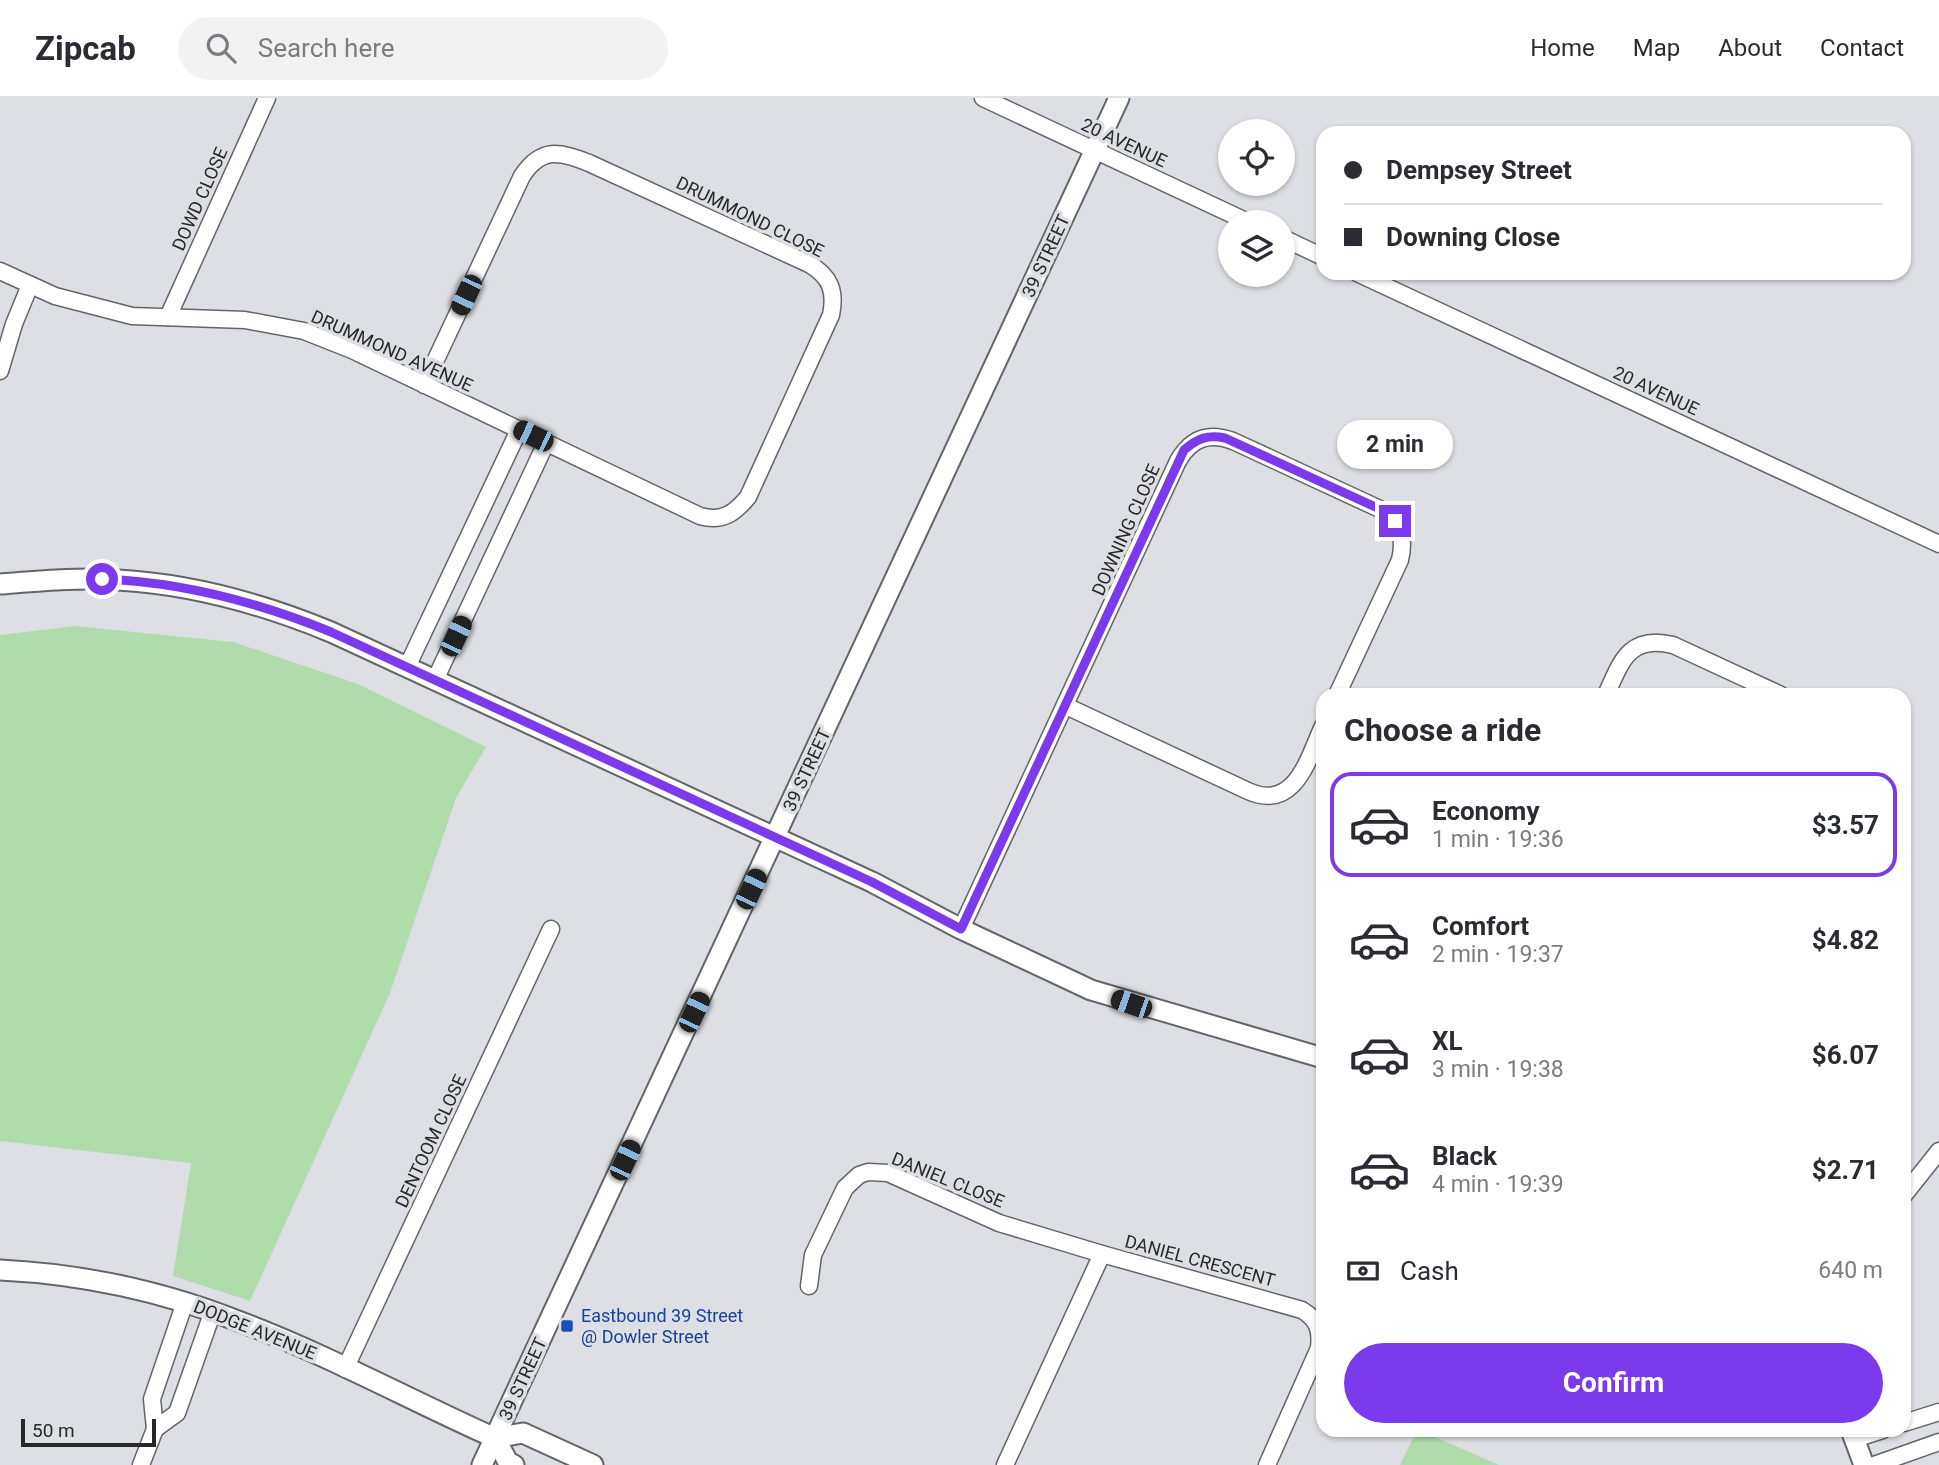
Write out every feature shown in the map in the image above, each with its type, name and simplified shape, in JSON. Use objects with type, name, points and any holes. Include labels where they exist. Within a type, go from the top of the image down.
[{"type":"street","name":"DOWD CLOSE","points":[[168,317],[267,98]]},
{"type":"street","name":"20 AVENUE","points":[[983,98],[1222,210]]},
{"type":"street","name":"39 STREET","points":[[482,1465],[1119,98]]},
{"type":"street","name":"DRUMMOND CLOSE","points":[[424,385],[522,176],[536,159],[545,155],[568,154],[589,163],[809,264],[825,275],[834,304],[826,327],[748,497],[729,515],[719,519],[700,516],[546,443]]},
{"type":"street","points":[[1295,244],[1316,254]]},
{"type":"street","name":"DRUMMOND AVENUE","points":[[0,271],[55,296],[132,316],[245,320],[304,331],[352,350],[546,443]]},
{"type":"street","name":"20 AVENUE","points":[[1372,280],[1939,544]]},
{"type":"street","points":[[0,371],[14,324],[30,285]]},
{"type":"street","points":[[407,667],[519,430]]},
{"type":"street","name":"DOWNING CLOSE","points":[[961,929],[1178,461],[1184,450],[1193,443],[1207,436],[1233,441],[1382,510],[1390,515],[1400,528],[1403,548],[1400,560],[1340,688]]},
{"type":"street","points":[[435,680],[546,443]]},
{"type":"street","points":[[0,584],[84,579],[119,580],[227,597],[289,614],[872,882],[961,929],[1091,990],[1316,1056]]},
{"type":"street","points":[[1609,688],[1625,656],[1634,648],[1654,642],[1673,645],[1766,688]]},
{"type":"street","points":[[1066,706],[1266,797],[1280,794],[1298,778],[1316,741]]},
{"type":"street","name":"DENTOOM CLOSE","points":[[345,1369],[551,929]]},
{"type":"street","points":[[1911,1186],[1939,1151]]},
{"type":"street","name":"DANIEL CLOSE","points":[[809,1286],[813,1255],[839,1199],[851,1180],[868,1172],[888,1173],[999,1223],[1102,1254]]},
{"type":"street","name":"DANIEL CRESCENT","points":[[1005,1465],[1102,1254],[1291,1306],[1303,1310],[1316,1321]]},
{"type":"street","name":"DODGE AVENUE","points":[[0,1270],[94,1280],[213,1311],[263,1331],[495,1438]]},
{"type":"street","points":[[141,1465],[155,1429],[152,1399],[185,1302]]},
{"type":"street","points":[[155,1429],[177,1413],[213,1311]]},
{"type":"street","name":"DANIEL CRESCENT","points":[[1267,1465],[1316,1359]]},
{"type":"street","points":[[1911,1421],[1939,1412]]},
{"type":"street","points":[[514,1465],[508,1462],[495,1438],[523,1433],[593,1465]]},
{"type":"street","points":[[1854,1437],[1864,1465]]},
{"type":"street","points":[[1874,1465],[1939,1443]]},
{"type":"green space","points":[[75,626],[233,642],[358,684],[486,747],[456,798],[390,993],[250,1301],[173,1276],[191,1163],[0,1141],[0,635]]},
{"type":"green space","points":[[1414,1437],[1435,1437],[1499,1465],[1400,1465]]},
{"type":"place","name":"Eastbound 39 Street @ Dowler Street","points":[[567,1326]]},
{"type":"route","points":[[102,579],[194,590],[289,614],[872,882],[961,929],[1184,450],[1207,436],[1225,438],[1382,510],[1395,521]]}]
